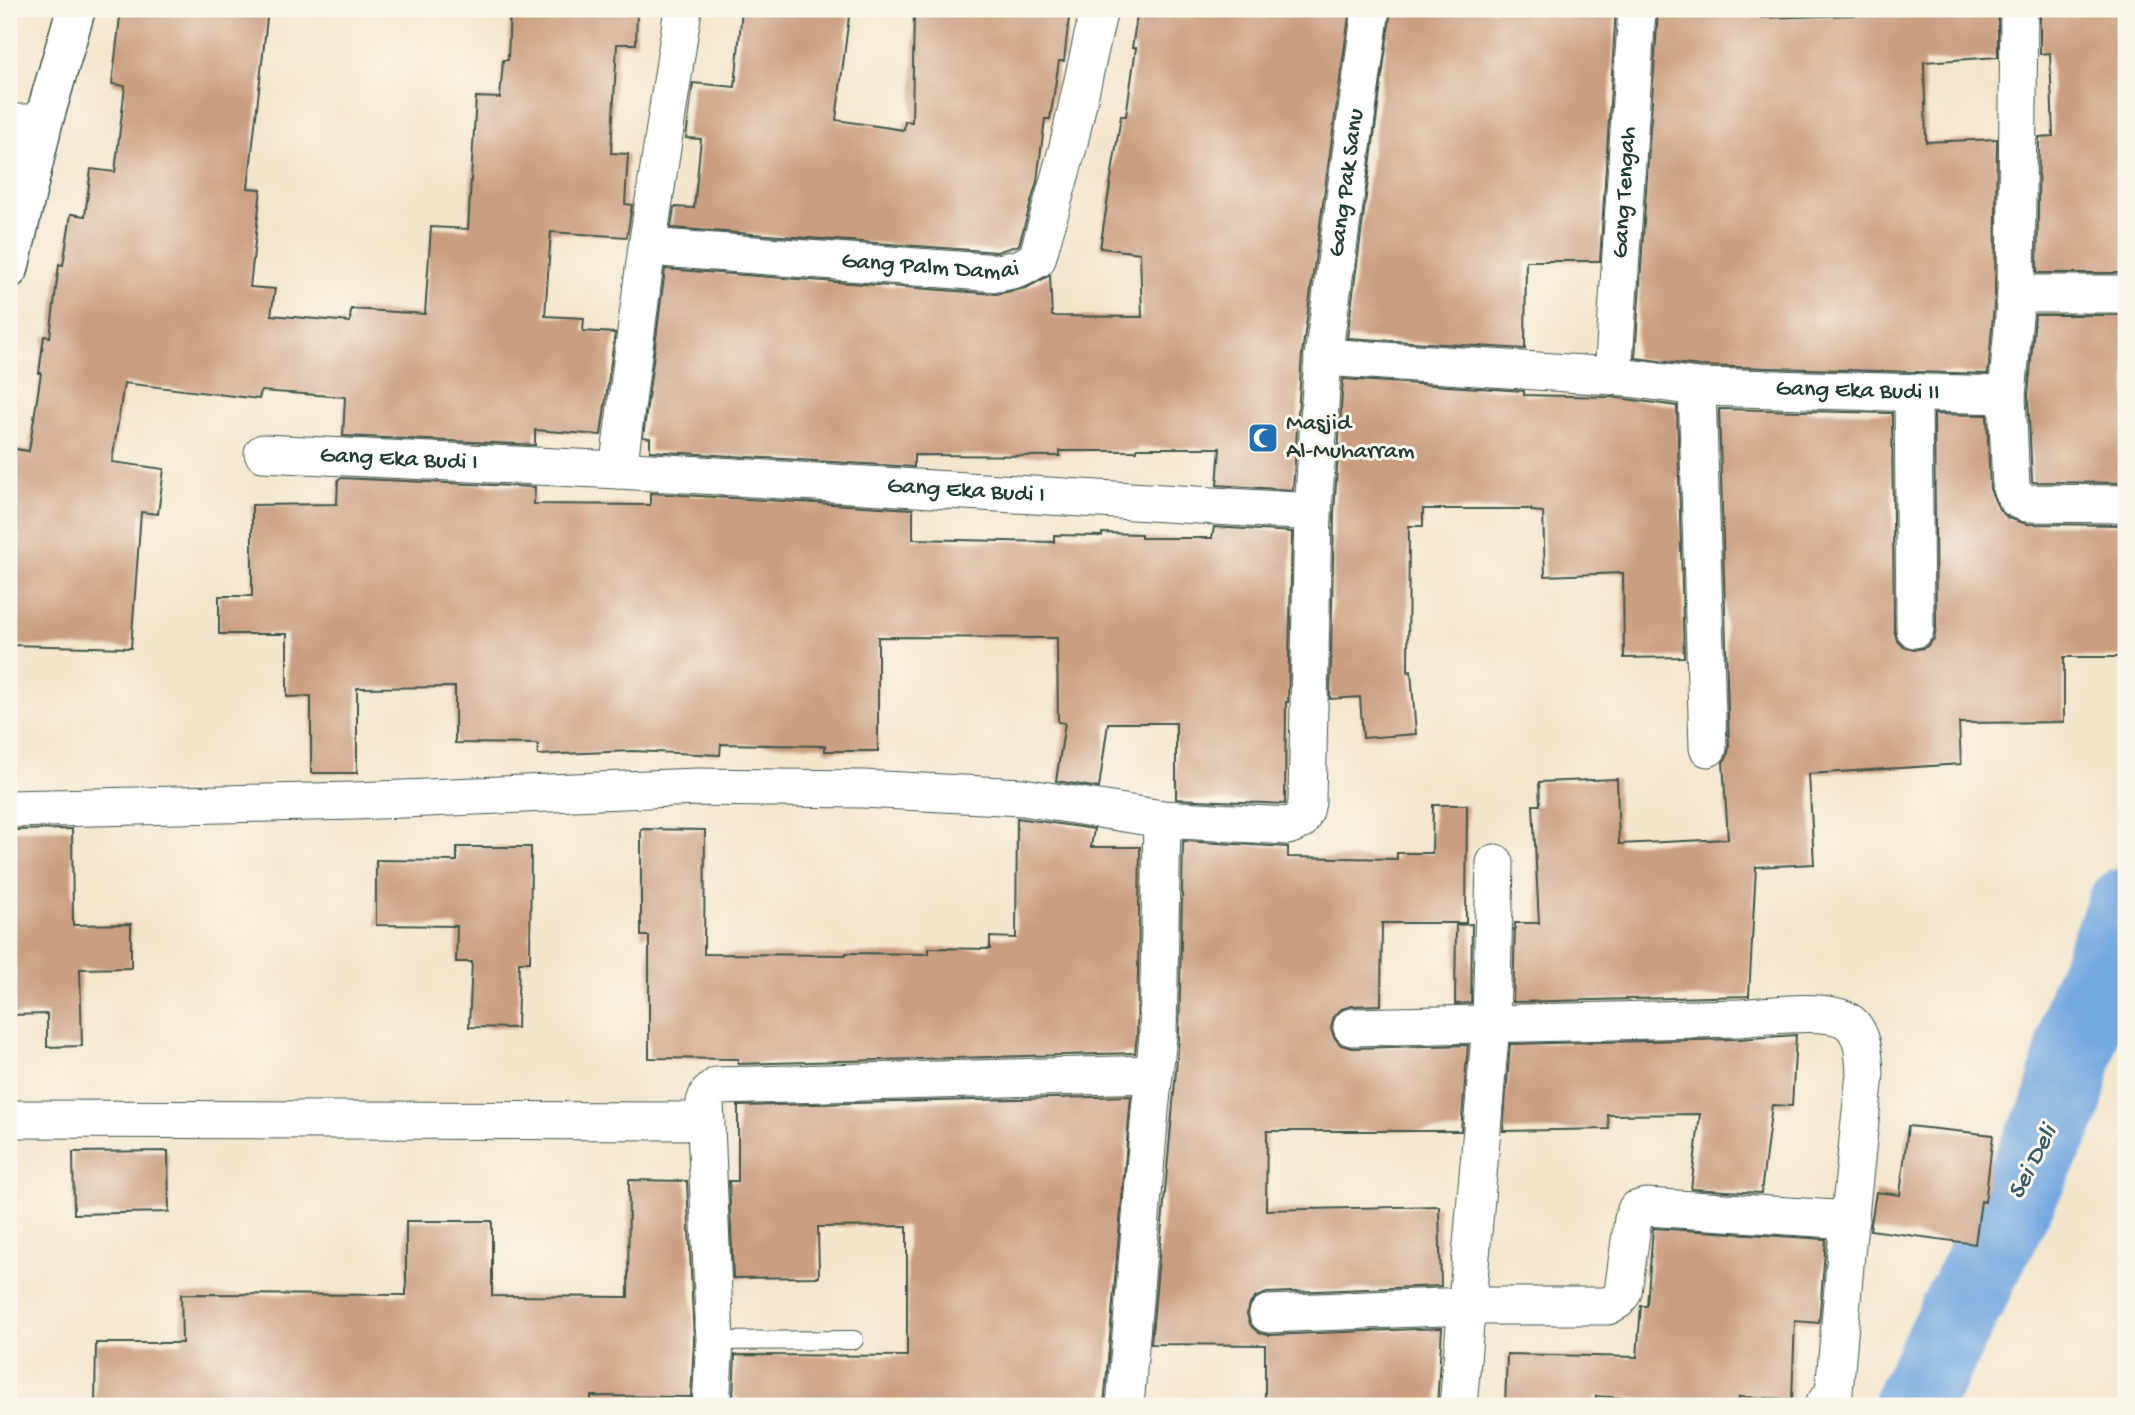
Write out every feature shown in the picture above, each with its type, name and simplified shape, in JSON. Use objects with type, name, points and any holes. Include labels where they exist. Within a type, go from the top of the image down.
[{"type":"main road","points":[[9,269],[26,123],[76,9]]},
{"type":"street","points":[[618,470],[647,247],[683,9]]},
{"type":"street","name":"Gang Palm Damai","points":[[647,247],[998,272],[1021,268],[1037,259],[1068,147],[1099,9]]},
{"type":"street","name":"Gang Pak Sanu","points":[[9,809],[354,801],[697,787],[862,789],[1023,797],[1162,819],[1288,826],[1300,821],[1305,811],[1313,512],[1323,357],[1371,9]]},
{"type":"street","name":"Gang Tengah","points":[[1614,376],[1637,9]]},
{"type":"street","points":[[2019,9],[2016,294],[2007,395],[2011,488],[2017,499],[2027,503],[2126,504]]},
{"type":"street","points":[[2016,294],[2126,294]]},
{"type":"street","name":"Gang Eka Budi II","points":[[1323,357],[1614,376],[1697,387],[2007,395]]},
{"type":"street","points":[[1697,387],[1708,748]]},
{"type":"street","points":[[1913,392],[1914,629]]},
{"type":"street","name":"Gang Eka Budi I","points":[[263,453],[618,470],[1313,512]]},
{"type":"street","points":[[1125,1406],[1158,1036],[1162,819]]},
{"type":"street","points":[[1458,1406],[1491,1025],[1495,863]]},
{"type":"street","points":[[1352,1027],[1796,1014],[1827,1014],[1849,1022],[1857,1031],[1864,1048],[1865,1074],[1834,1393],[1823,1406]]},
{"type":"street","points":[[711,1406],[715,1341],[705,1102],[708,1094],[717,1086],[1153,1074]]},
{"type":"street","points":[[9,1119],[706,1121]]},
{"type":"street","points":[[1268,1314],[1467,1306],[1608,1306],[1618,1300],[1623,1292],[1633,1219],[1636,1210],[1646,1206],[1851,1220]]},
{"type":"lane","points":[[715,1341],[854,1340]]},
{"type":"building","points":[[121,9],[268,9],[248,188],[261,189],[250,287],[275,289],[271,315],[350,322],[351,309],[425,314],[431,227],[468,229],[476,97],[500,98],[503,60],[508,60],[510,9],[637,9],[636,44],[617,44],[611,153],[628,154],[625,204],[632,205],[627,237],[551,232],[545,316],[584,318],[583,331],[615,333],[601,435],[535,430],[535,445],[343,436],[345,397],[261,391],[259,399],[124,383],[112,462],[164,469],[158,514],[141,512],[131,648],[9,645],[9,448],[29,451],[44,336],[50,337],[59,264],[63,265],[71,214],[85,216],[91,169],[115,172],[125,86],[112,84]]},
{"type":"building","points":[[742,9],[850,9],[836,120],[904,130],[905,121],[912,122],[914,9],[1070,9],[1064,61],[1059,61],[1050,119],[1045,119],[1037,181],[1019,245],[997,252],[671,228],[674,207],[694,208],[701,139],[686,138],[693,83],[735,87]]},
{"type":"building","points":[[1138,9],[1350,9],[1302,354],[1293,490],[1217,485],[1220,448],[1060,451],[1060,456],[914,455],[914,467],[650,451],[650,438],[643,437],[665,269],[996,294],[1026,288],[1050,275],[1052,316],[1142,317],[1140,253],[1100,248],[1121,116],[1126,116],[1136,48],[1132,48]]},
{"type":"building","points":[[1391,9],[1616,9],[1600,261],[1526,261],[1525,349],[1347,338]]},
{"type":"building","points":[[1658,9],[1761,9],[1761,18],[1855,15],[1855,9],[1998,9],[1998,57],[1924,62],[1926,142],[1997,139],[1995,293],[1988,374],[1699,366],[1635,358]]},
{"type":"building","points":[[2040,9],[2126,9],[2126,273],[2037,273],[2039,137],[2053,136],[2050,53],[2040,54]]},
{"type":"building","points":[[2035,315],[2126,315],[2126,483],[2032,482],[2028,395]]},
{"type":"building","points":[[1343,379],[1524,391],[1524,395],[1611,397],[1677,406],[1684,657],[1624,658],[1623,573],[1545,576],[1543,512],[1531,509],[1423,509],[1423,526],[1409,526],[1408,672],[1411,671],[1416,734],[1363,738],[1360,697],[1330,699],[1334,513]]},
{"type":"building","points":[[1719,409],[1892,413],[1894,629],[1897,640],[1904,647],[1914,650],[1926,647],[1934,639],[1936,629],[1934,414],[1987,415],[1990,489],[1999,509],[2008,518],[2027,524],[2126,525],[2126,657],[2064,657],[2064,722],[1959,723],[1961,764],[1809,774],[1814,864],[1756,867],[1749,996],[1513,1002],[1515,923],[1539,923],[1533,805],[1540,805],[1539,782],[1617,779],[1619,844],[1728,839],[1723,762],[1729,747]]},
{"type":"building","points":[[340,478],[535,487],[534,504],[650,505],[650,493],[913,509],[913,539],[1054,542],[1054,535],[1102,536],[1102,533],[1141,534],[1141,538],[1212,538],[1214,527],[1292,532],[1285,804],[1176,799],[1176,723],[1108,723],[1099,788],[1056,781],[1065,723],[1058,722],[1057,638],[878,637],[878,751],[825,751],[825,746],[721,744],[720,755],[632,751],[538,755],[538,744],[455,743],[455,687],[357,688],[357,773],[311,773],[311,696],[287,697],[287,634],[219,634],[219,596],[252,596],[252,505],[337,504]]},
{"type":"building","points":[[1433,805],[1467,805],[1466,923],[1382,923],[1381,1005],[1342,1009],[1334,1016],[1331,1028],[1341,1045],[1352,1048],[1468,1045],[1461,1131],[1267,1131],[1266,1210],[1439,1206],[1441,1286],[1267,1293],[1256,1297],[1247,1314],[1251,1326],[1259,1333],[1269,1335],[1442,1328],[1437,1406],[1265,1406],[1265,1345],[1151,1344],[1179,1038],[1183,841],[1288,847],[1288,857],[1397,859],[1397,853],[1432,853]]},
{"type":"building","points":[[1017,818],[1094,829],[1091,847],[1140,847],[1135,1053],[738,1064],[738,1059],[649,1058],[649,936],[641,936],[641,829],[705,830],[704,954],[929,954],[929,948],[990,949],[990,937],[1016,938]]},
{"type":"building","points":[[72,829],[73,925],[131,924],[131,968],[80,969],[82,1046],[47,1047],[47,1014],[9,1015],[9,830]]},
{"type":"building","points":[[457,847],[531,847],[530,962],[519,962],[517,1028],[469,1027],[472,962],[456,962],[457,926],[376,925],[376,860],[457,861]]},
{"type":"building","points":[[1472,924],[1471,1003],[1455,1004],[1456,925]]},
{"type":"building","points":[[1796,1035],[1792,1106],[1772,1105],[1761,1193],[1691,1189],[1700,1114],[1608,1115],[1609,1129],[1503,1131],[1510,1044],[1740,1039]]},
{"type":"building","points":[[1131,1096],[1104,1406],[737,1406],[737,1397],[733,1397],[735,1355],[907,1356],[907,1226],[818,1227],[819,1277],[733,1278],[729,1181],[738,1181],[738,1106]]},
{"type":"building","points":[[1908,1126],[1993,1135],[1985,1202],[1981,1201],[1975,1244],[1870,1230],[1876,1192],[1900,1195]]},
{"type":"building","points":[[168,1151],[169,1212],[74,1214],[73,1152]]},
{"type":"building","points":[[629,1180],[687,1181],[694,1341],[691,1397],[591,1396],[591,1406],[95,1404],[96,1343],[182,1343],[181,1294],[406,1295],[406,1221],[492,1221],[492,1296],[628,1297]]},
{"type":"building","points":[[1653,1228],[1826,1239],[1819,1323],[1795,1321],[1792,1399],[1739,1397],[1738,1405],[1596,1396],[1595,1406],[1505,1406],[1507,1354],[1637,1357],[1641,1306],[1647,1306]]},
{"type":"waterway","name":"Sei Deli","points":[[1912,1406],[2061,1108],[2085,1007],[2126,907]]},
{"type":"place","name":"Masjid Al-Muharram","points":[[1263,438]]}]
